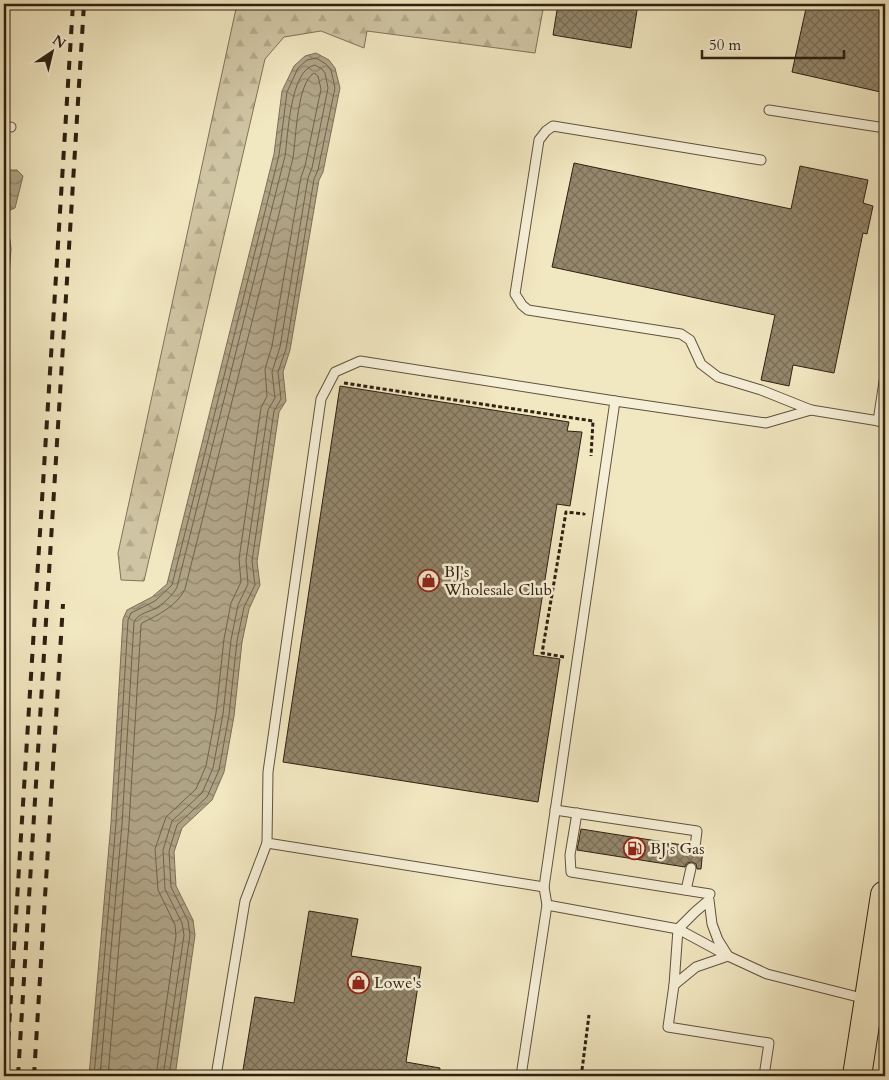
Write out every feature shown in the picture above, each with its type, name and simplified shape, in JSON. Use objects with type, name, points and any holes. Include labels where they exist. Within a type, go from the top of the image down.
[{"type":"main road","points":[[857,1076],[877,1002],[885,895]]},
{"type":"lane","points":[[769,110],[885,128]]},
{"type":"lane","points":[[761,160],[553,126],[539,140],[515,294],[522,305],[528,310],[681,334],[690,340],[701,364],[718,378],[761,390],[811,410],[882,421],[885,375]]},
{"type":"lane","points":[[216,1076],[245,901],[266,843],[268,772],[322,399],[335,372],[360,361],[766,423],[811,410]]},
{"type":"lane","points":[[522,1076],[547,906],[544,887],[615,401]]},
{"type":"lane","points":[[555,810],[697,831],[695,847]]},
{"type":"lane","points":[[578,813],[570,855],[571,872],[710,894]]},
{"type":"lane","points":[[266,843],[544,887]]},
{"type":"lane","points":[[686,890],[691,868]]},
{"type":"lane","points":[[728,956],[718,940],[712,924],[709,900],[678,929],[674,985],[668,1027],[769,1043],[764,1076]]},
{"type":"lane","points":[[547,906],[678,929],[728,956],[767,974],[877,1002]]},
{"type":"lane","points":[[674,985],[696,968],[728,956]]},
{"type":"path","points":[[330,381],[593,421],[591,458]]},
{"type":"path","points":[[567,658],[542,653],[566,512],[584,514],[586,509]]},
{"type":"path","points":[[582,1070],[589,1015]]},
{"type":"green space","points":[[237,4],[544,4],[535,53],[367,31],[364,48],[321,31],[284,37],[265,59],[144,581],[121,580],[118,553]]},
{"type":"water","points":[[316,53],[329,60],[335,68],[340,88],[323,172],[319,180],[290,350],[283,372],[286,401],[279,412],[257,562],[260,585],[249,609],[242,642],[234,716],[224,772],[212,800],[182,828],[174,852],[176,886],[193,920],[195,935],[176,1069],[174,1076],[89,1076],[111,823],[123,619],[127,610],[152,597],[167,584],[274,154],[282,91],[294,66],[305,56]]},
{"type":"water","points":[[4,170],[17,170],[23,176],[15,208],[10,210],[4,210]]},
{"type":"water","points":[[5,238],[10,239],[11,249],[4,354],[4,241]]},
{"type":"building","points":[[558,4],[638,4],[631,48],[553,35]]},
{"type":"building","points":[[807,4],[885,4],[885,93],[792,72]]},
{"type":"building","points":[[574,163],[791,209],[800,166],[868,180],[863,203],[873,206],[867,234],[863,233],[834,373],[793,365],[789,386],[761,380],[775,315],[552,267]]},
{"type":"building","name":"BJ's Wholesale Club","points":[[340,386],[569,422],[567,431],[582,432],[570,506],[557,504],[533,655],[560,659],[538,802],[283,762]]},
{"type":"building","name":"BJ's Gas","points":[[581,829],[689,846],[689,850],[694,853],[698,853],[703,848],[701,869],[697,869],[696,864],[692,862],[687,863],[685,867],[577,850]]},
{"type":"building","name":"Lowe's","points":[[309,911],[358,919],[351,956],[421,967],[406,1062],[440,1068],[439,1076],[242,1076],[255,997],[294,1003]]},
{"type":"railway","points":[[6,1076],[73,4]]},
{"type":"railway","points":[[18,1076],[84,4]]},
{"type":"railway","points":[[34,1076],[63,604]]},
{"type":"place","name":"BJ's Wholesale Club","points":[[428,580]]},
{"type":"place","name":"BJ's Gas","points":[[634,848]]},
{"type":"place","name":"Lowe's","points":[[358,982]]}]
